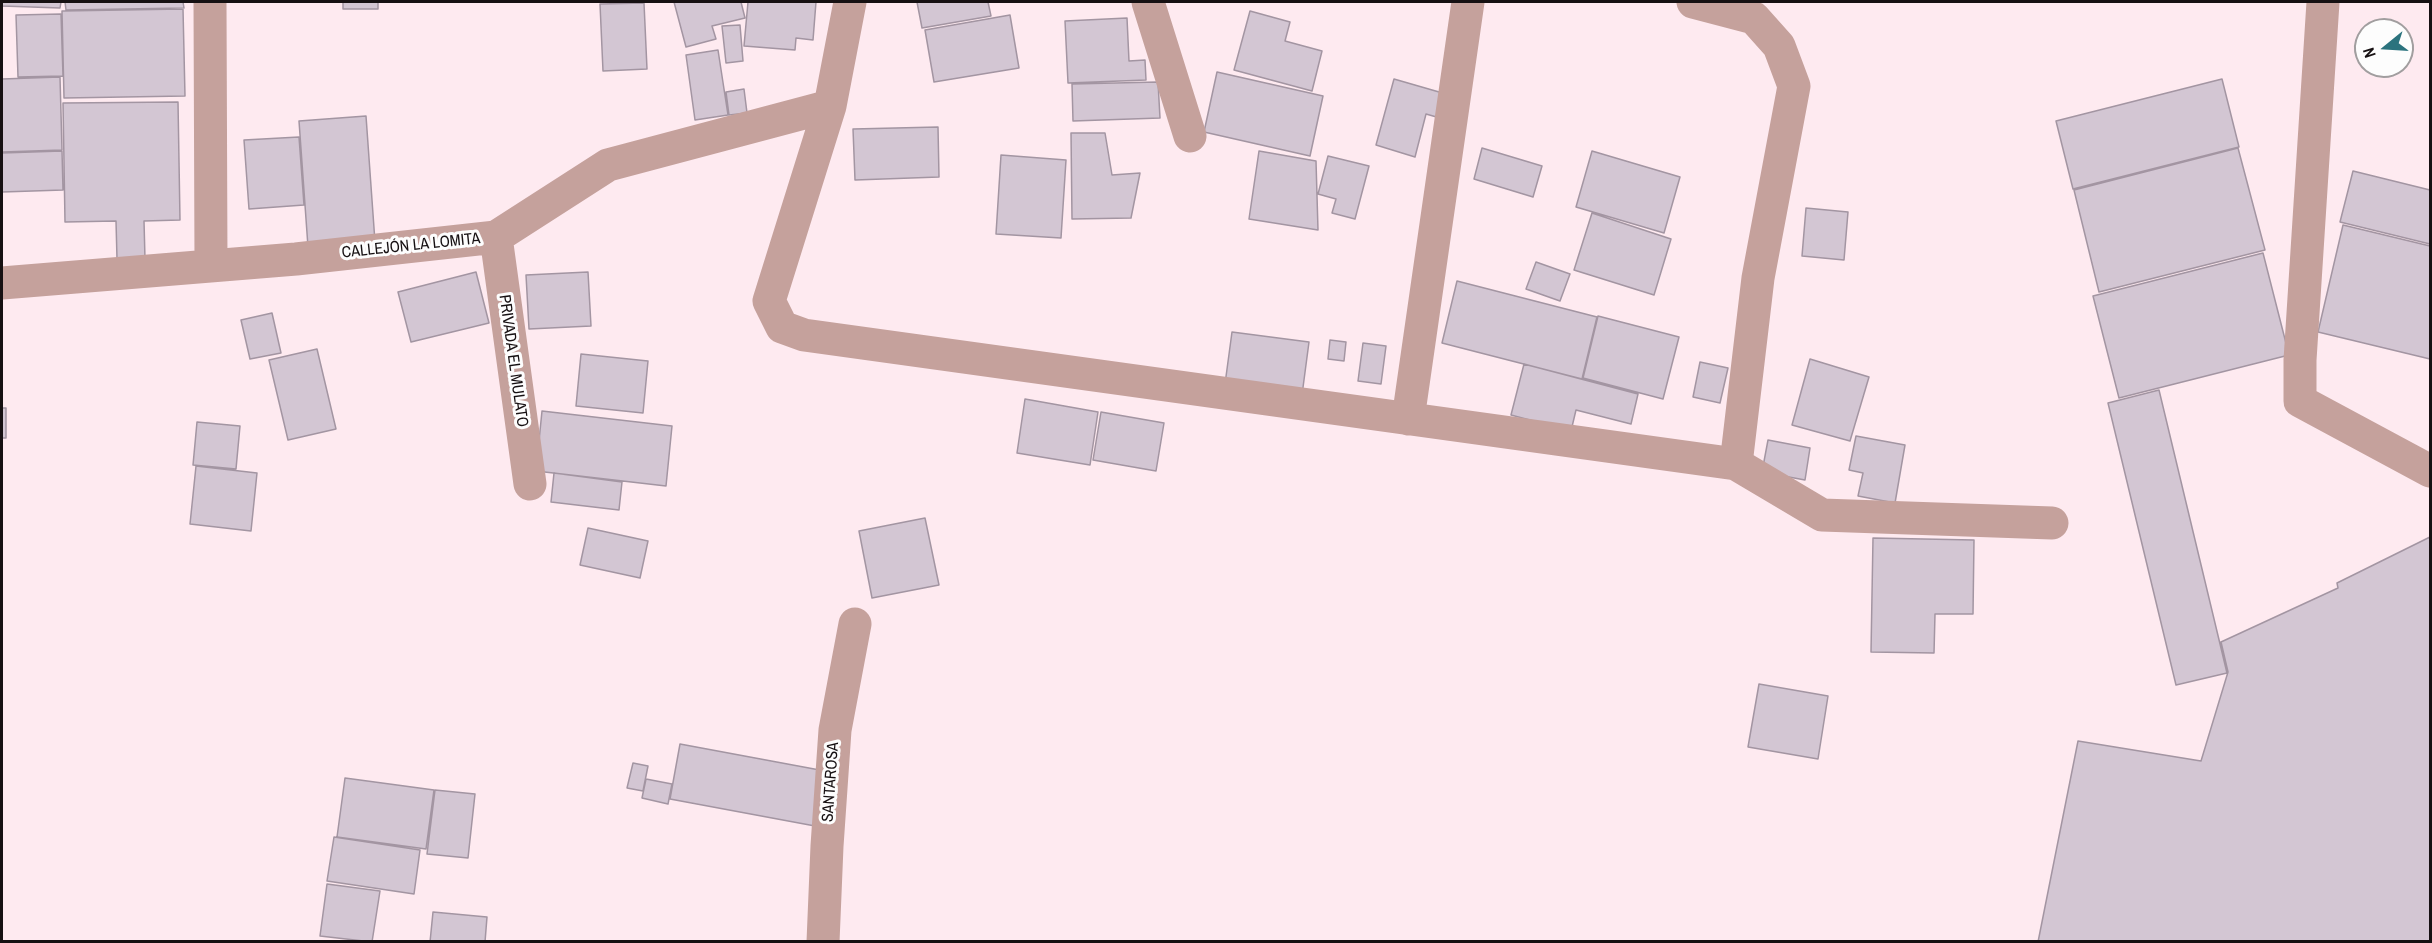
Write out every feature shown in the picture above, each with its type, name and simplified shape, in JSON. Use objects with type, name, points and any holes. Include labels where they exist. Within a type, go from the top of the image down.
[{"type":"street","points":[[210,2],[211,266]]},
{"type":"street","points":[[849,2],[830,106],[769,301],[782,327],[804,336],[1736,464],[1822,515],[2052,524]]},
{"type":"street","points":[[1148,2],[1190,136]]},
{"type":"street","points":[[1408,419],[1468,2]]},
{"type":"street","points":[[1693,2],[1754,18],[1779,46],[1794,86],[1758,278],[1736,464]]},
{"type":"street","points":[[2324,2],[2300,360],[2300,401],[2430,471]]},
{"type":"street","name":"CALLEJÓN LA LOMITA","points":[[2,283],[296,259],[496,237],[608,165],[830,106]]},
{"type":"street","name":"PRIVADA EL MULATO","points":[[496,237],[530,484]]},
{"type":"street","name":"SANTAROSA","points":[[823,942],[835,730],[855,624]]},
{"type":"building","points":[[2,2],[61,2],[60,8],[2,6]]},
{"type":"building","points":[[65,2],[183,2],[184,8],[66,10]]},
{"type":"building","points":[[343,2],[378,2],[378,9],[343,9]]},
{"type":"building","points":[[674,2],[741,2],[745,18],[712,26],[716,39],[686,47]]},
{"type":"building","points":[[748,2],[816,2],[813,40],[796,38],[795,50],[744,46]]},
{"type":"building","points":[[917,2],[988,2],[991,16],[922,28]]},
{"type":"building","points":[[644,3],[647,69],[603,71],[600,4]]},
{"type":"building","points":[[183,9],[185,96],[64,98],[62,11]]},
{"type":"building","points":[[1250,11],[1290,22],[1285,41],[1322,51],[1312,91],[1234,70]]},
{"type":"building","points":[[61,14],[63,76],[18,77],[16,15]]},
{"type":"building","points":[[1010,15],[1019,68],[934,82],[925,30]]},
{"type":"building","points":[[1127,18],[1129,61],[1145,60],[1146,80],[1068,83],[1065,21]]},
{"type":"building","points":[[740,25],[743,61],[726,63],[722,26]]},
{"type":"building","points":[[718,50],[728,115],[695,120],[686,55]]},
{"type":"building","points":[[1217,72],[1323,96],[1310,156],[1204,132]]},
{"type":"building","points":[[60,77],[62,150],[2,152],[2,79]]},
{"type":"building","points":[[1394,79],[1446,94],[1440,118],[1426,114],[1415,157],[1376,145]]},
{"type":"building","points":[[2222,79],[2239,147],[2073,189],[2056,121]]},
{"type":"building","points":[[1158,82],[1160,118],[1073,121],[1072,84]]},
{"type":"building","points":[[744,89],[747,113],[729,115],[726,92]]},
{"type":"building","points":[[178,102],[180,220],[144,221],[145,259],[117,259],[116,221],[65,222],[63,103]]},
{"type":"building","points":[[366,116],[375,242],[308,247],[299,121]]},
{"type":"building","points":[[938,127],[939,177],[855,180],[853,129]]},
{"type":"building","points":[[1071,133],[1105,133],[1112,175],[1140,173],[1131,218],[1072,219]]},
{"type":"building","points":[[299,137],[304,205],[249,209],[244,140]]},
{"type":"building","points":[[1482,148],[1542,166],[1533,197],[1474,179]]},
{"type":"building","points":[[2238,148],[2265,250],[2099,292],[2074,190]]},
{"type":"building","points":[[62,151],[63,190],[2,192],[2,153]]},
{"type":"building","points":[[1259,151],[1316,161],[1318,230],[1249,219]]},
{"type":"building","points":[[1592,151],[1680,177],[1664,233],[1576,207]]},
{"type":"building","points":[[1001,155],[1066,160],[1061,238],[996,234]]},
{"type":"building","points":[[1328,156],[1369,166],[1355,219],[1332,213],[1336,199],[1318,194]]},
{"type":"building","points":[[2353,171],[2430,190],[2430,244],[2340,222]]},
{"type":"building","points":[[1806,208],[1848,212],[1844,260],[1802,256]]},
{"type":"building","points":[[1592,213],[1671,239],[1654,295],[1574,270]]},
{"type":"building","points":[[2343,225],[2430,246],[2430,359],[2318,332]]},
{"type":"building","points":[[2263,253],[2289,355],[2119,398],[2093,296]]},
{"type":"building","points":[[1536,262],[1570,274],[1560,301],[1526,289]]},
{"type":"building","points":[[476,272],[489,323],[411,342],[398,292]]},
{"type":"building","points":[[588,272],[591,326],[529,329],[526,275]]},
{"type":"building","points":[[1457,281],[1597,317],[1582,379],[1442,343]]},
{"type":"building","points":[[272,313],[281,353],[250,359],[241,320]]},
{"type":"building","points":[[1598,316],[1679,337],[1663,399],[1583,378]]},
{"type":"building","points":[[1232,332],[1309,342],[1302,395],[1225,384]]},
{"type":"building","points":[[1330,340],[1346,342],[1344,361],[1328,359]]},
{"type":"building","points":[[1363,343],[1386,346],[1381,384],[1358,381]]},
{"type":"building","points":[[317,349],[336,429],[288,440],[269,360]]},
{"type":"building","points":[[581,354],[648,361],[643,413],[576,406]]},
{"type":"building","points":[[1810,359],[1869,377],[1850,441],[1792,425]]},
{"type":"building","points":[[1700,362],[1728,368],[1720,403],[1693,397]]},
{"type":"building","points":[[1524,364],[1638,394],[1631,424],[1576,410],[1571,431],[1511,415]]},
{"type":"building","points":[[2159,390],[2227,673],[2176,685],[2108,403]]},
{"type":"building","points":[[1025,399],[1098,412],[1090,465],[1017,453]]},
{"type":"building","points":[[2,408],[6,408],[6,438],[2,438]]},
{"type":"building","points":[[542,411],[672,426],[666,486],[536,471]]},
{"type":"building","points":[[1101,412],[1164,423],[1156,471],[1093,460]]},
{"type":"building","points":[[197,422],[240,426],[236,469],[193,465]]},
{"type":"building","points":[[1856,436],[1905,445],[1895,503],[1858,496],[1863,473],[1849,470]]},
{"type":"building","points":[[1768,440],[1810,448],[1805,480],[1762,472]]},
{"type":"building","points":[[196,466],[257,473],[251,531],[190,524]]},
{"type":"building","points":[[554,473],[622,482],[619,510],[551,502]]},
{"type":"building","points":[[925,518],[939,585],[872,598],[859,531]]},
{"type":"building","points":[[588,528],[648,541],[640,578],[580,565]]},
{"type":"building","points":[[2430,537],[2430,942],[2038,942],[2078,741],[2201,761],[2228,672],[2221,642],[2338,588],[2337,583]]},
{"type":"building","points":[[1873,538],[1974,540],[1973,614],[1935,614],[1934,653],[1871,652]]},
{"type":"building","points":[[1759,684],[1828,696],[1818,759],[1748,747]]},
{"type":"building","points":[[680,744],[825,771],[815,826],[670,799]]},
{"type":"building","points":[[633,763],[648,766],[643,791],[627,788]]},
{"type":"building","points":[[345,778],[434,790],[426,849],[337,837]]},
{"type":"building","points":[[646,779],[672,784],[668,804],[642,798]]},
{"type":"building","points":[[435,790],[475,794],[468,858],[427,854]]},
{"type":"building","points":[[334,837],[420,850],[414,894],[327,881]]},
{"type":"building","points":[[327,884],[380,891],[372,942],[320,936]]},
{"type":"building","points":[[433,912],[487,917],[485,942],[430,942]]}]
